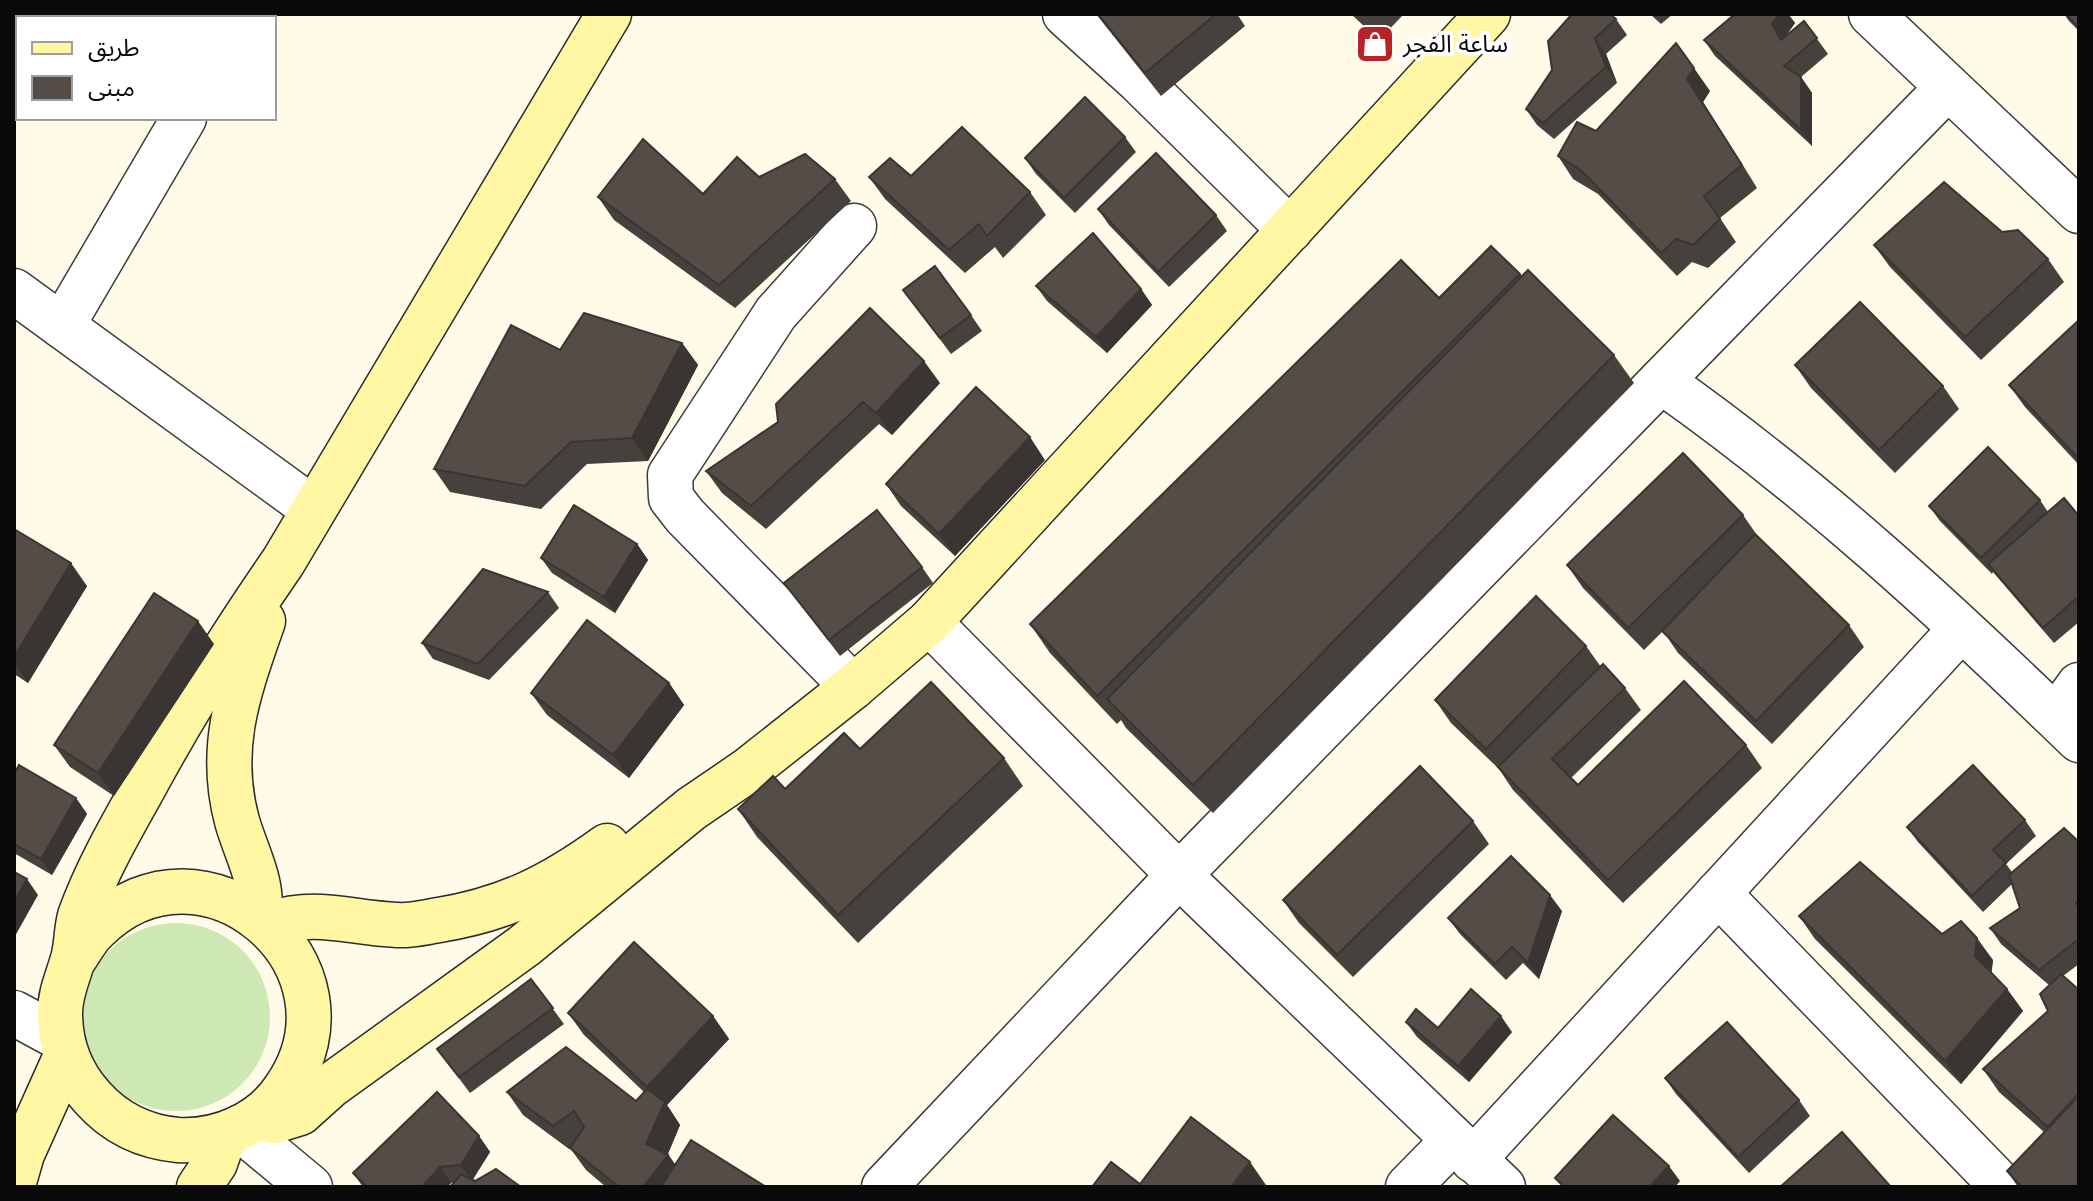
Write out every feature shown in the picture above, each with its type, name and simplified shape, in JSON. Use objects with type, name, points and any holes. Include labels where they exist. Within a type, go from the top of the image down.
[{"type":"main road","points":[[74,959],[79,920],[117,835],[233,635],[283,562],[312,508],[609,14]]},
{"type":"main road","points":[[199,1187],[241,1126],[284,1091],[302,1059],[309,1023],[301,976],[291,953],[264,920],[228,899],[193,891],[156,894],[123,907],[95,929],[74,959],[64,984],[60,1011],[64,1047],[81,1085],[103,1109],[129,1128],[160,1138],[193,1140],[241,1126],[300,1113],[330,1086],[524,946],[691,809],[748,770],[853,687],[929,622],[1488,14]]},
{"type":"main road","points":[[264,920],[259,884],[237,818],[228,762],[232,714],[283,562]]},
{"type":"main road","points":[[264,920],[309,914],[402,925],[508,905],[568,874],[681,790],[748,770]]},
{"type":"main road","points":[[14,1182],[64,1047]]},
{"type":"street","points":[[1065,14],[1139,81],[1290,230]]},
{"type":"street","points":[[1871,14],[2079,211]]},
{"type":"street","points":[[884,1187],[1179,875],[1947,88]]},
{"type":"street","points":[[62,326],[183,120]]},
{"type":"street","points":[[853,687],[685,516],[671,498],[670,475],[776,313],[854,226]]},
{"type":"street","points":[[14,291],[312,508]]},
{"type":"street","points":[[1661,381],[1734,433],[1833,511],[1960,630],[2071,714]]},
{"type":"street","points":[[929,622],[1179,875],[1476,1163]]},
{"type":"street","points":[[1408,1187],[1476,1163],[1960,630]]},
{"type":"street","points":[[1718,893],[2003,1187]]},
{"type":"street","points":[[14,1013],[64,1047]]},
{"type":"street","points":[[241,1126],[310,1187]]},
{"type":"green space","points":[[176,923],[212,930],[242,951],[263,981],[270,1017],[263,1053],[242,1083],[212,1104],[176,1111],[140,1104],[110,1083],[89,1053],[82,1017],[89,981],[110,951],[140,930]]},
{"type":"building","points":[[104,14],[108,16],[48,16]]},
{"type":"building","points":[[1098,14],[1216,14],[1145,73]]},
{"type":"building","points":[[1572,14],[1610,14],[1616,19],[1595,38],[1606,67],[1543,123],[1526,109],[1552,70],[1548,41]]},
{"type":"building","points":[[1735,14],[1779,14],[1772,24],[1781,40],[1804,21],[1817,38],[1784,66],[1801,77],[1801,130],[1704,40]]},
{"type":"building","points":[[2066,14],[2079,14],[2079,28]]},
{"type":"building","points":[[1676,43],[1694,68],[1687,79],[1742,165],[1704,196],[1720,219],[1693,245],[1676,239],[1661,253],[1582,171],[1558,156],[1577,122],[1596,131]]},
{"type":"building","points":[[1085,97],[1125,137],[1064,198],[1025,158]]},
{"type":"building","points":[[962,127],[1030,192],[987,236],[979,224],[949,250],[869,177],[890,158],[911,176]]},
{"type":"building","points":[[643,139],[703,194],[737,157],[759,177],[805,154],[835,179],[719,285],[598,197]]},
{"type":"building","points":[[1156,153],[1216,215],[1158,272],[1098,209]]},
{"type":"building","points":[[1944,182],[2002,232],[2018,230],[2048,259],[1965,337],[1874,245]]},
{"type":"building","points":[[1093,233],[1141,289],[1096,337],[1036,286]]},
{"type":"building","points":[[1491,246],[1520,274],[1097,696],[1030,624],[1401,260],[1439,298]]},
{"type":"building","points":[[935,266],[971,315],[940,338],[903,290]]},
{"type":"building","points":[[1528,270],[1614,355],[1193,785],[1107,699]]},
{"type":"building","points":[[1860,302],[1943,386],[1879,450],[1795,365]]},
{"type":"building","points":[[870,308],[924,361],[876,413],[863,402],[751,506],[706,471],[778,422],[776,404]]},
{"type":"building","points":[[584,313],[682,343],[632,438],[571,442],[525,486],[434,469],[511,325],[560,350]]},
{"type":"building","points":[[2079,322],[2079,459],[2009,385]]},
{"type":"building","points":[[976,387],[1030,437],[939,534],[886,484]]},
{"type":"building","points":[[1988,447],[2040,500],[1981,558],[1929,506]]},
{"type":"building","points":[[1683,453],[1743,515],[1628,628],[1567,565]]},
{"type":"building","points":[[2064,498],[2079,516],[2079,596],[2043,628],[1988,564]]},
{"type":"building","points":[[574,505],[637,544],[604,597],[541,558]]},
{"type":"building","points":[[877,510],[922,567],[829,640],[784,583]]},
{"type":"building","points":[[14,529],[71,563],[14,657]]},
{"type":"building","points":[[1755,534],[1849,625],[1756,721],[1662,631]]},
{"type":"building","points":[[483,569],[548,592],[478,664],[422,643]]},
{"type":"building","points":[[154,593],[198,621],[98,773],[54,745]]},
{"type":"building","points":[[1536,596],[1586,646],[1486,749],[1435,700]]},
{"type":"building","points":[[587,620],[669,683],[613,755],[531,693]]},
{"type":"building","points":[[1603,664],[1625,688],[1552,759],[1578,785],[1684,681],[1746,745],[1608,880],[1498,767]]},
{"type":"building","points":[[931,682],[1004,758],[838,915],[738,809],[773,776],[785,789],[844,733],[860,749]]},
{"type":"building","points":[[19,765],[76,798],[41,859],[14,844],[14,774]]},
{"type":"building","points":[[1973,765],[2025,820],[1993,850],[2006,863],[1972,896],[1907,827]]},
{"type":"building","points":[[1420,766],[1473,821],[1337,955],[1283,900]]},
{"type":"building","points":[[2064,828],[2079,842],[2079,900],[2076,903],[2079,908],[2079,939],[2039,970],[1990,928],[2020,908],[2009,875]]},
{"type":"building","points":[[1511,856],[1550,895],[1528,963],[1512,947],[1495,964],[1448,918]]},
{"type":"building","points":[[1860,862],[1942,934],[1961,921],[1977,938],[1975,956],[2007,989],[1945,1061],[1799,916]]},
{"type":"building","points":[[14,872],[27,879],[14,902]]},
{"type":"building","points":[[634,942],[713,1016],[647,1087],[568,1013]]},
{"type":"building","points":[[2061,974],[2079,990],[2079,1093],[2048,1127],[1983,1069],[2048,1011],[2040,994]]},
{"type":"building","points":[[531,979],[553,1008],[459,1077],[437,1049]]},
{"type":"building","points":[[1471,989],[1501,1016],[1458,1066],[1406,1022],[1416,1009],[1438,1028]]},
{"type":"building","points":[[1727,1022],[1799,1100],[1738,1157],[1665,1078]]},
{"type":"building","points":[[566,1047],[636,1101],[647,1089],[665,1102],[646,1144],[668,1155],[643,1187],[619,1187],[570,1148],[584,1127],[574,1111],[553,1126],[507,1092]]},
{"type":"building","points":[[437,1092],[479,1136],[461,1165],[440,1167],[422,1187],[367,1187],[353,1173]]},
{"type":"building","points":[[2079,1096],[2079,1187],[2022,1187],[2007,1171]]},
{"type":"building","points":[[1613,1115],[1669,1166],[1649,1187],[1564,1187],[1555,1178]]},
{"type":"building","points":[[1191,1117],[1250,1162],[1231,1187],[1092,1187],[1111,1162],[1140,1184]]},
{"type":"building","points":[[1842,1132],[1891,1187],[1780,1187]]},
{"type":"building","points":[[691,1140],[766,1187],[661,1187]]},
{"type":"building","points":[[496,1169],[521,1187],[450,1187],[461,1174],[475,1181]]},
{"type":"place","name":"ساعة الفجر","points":[[1375,44]]}]
